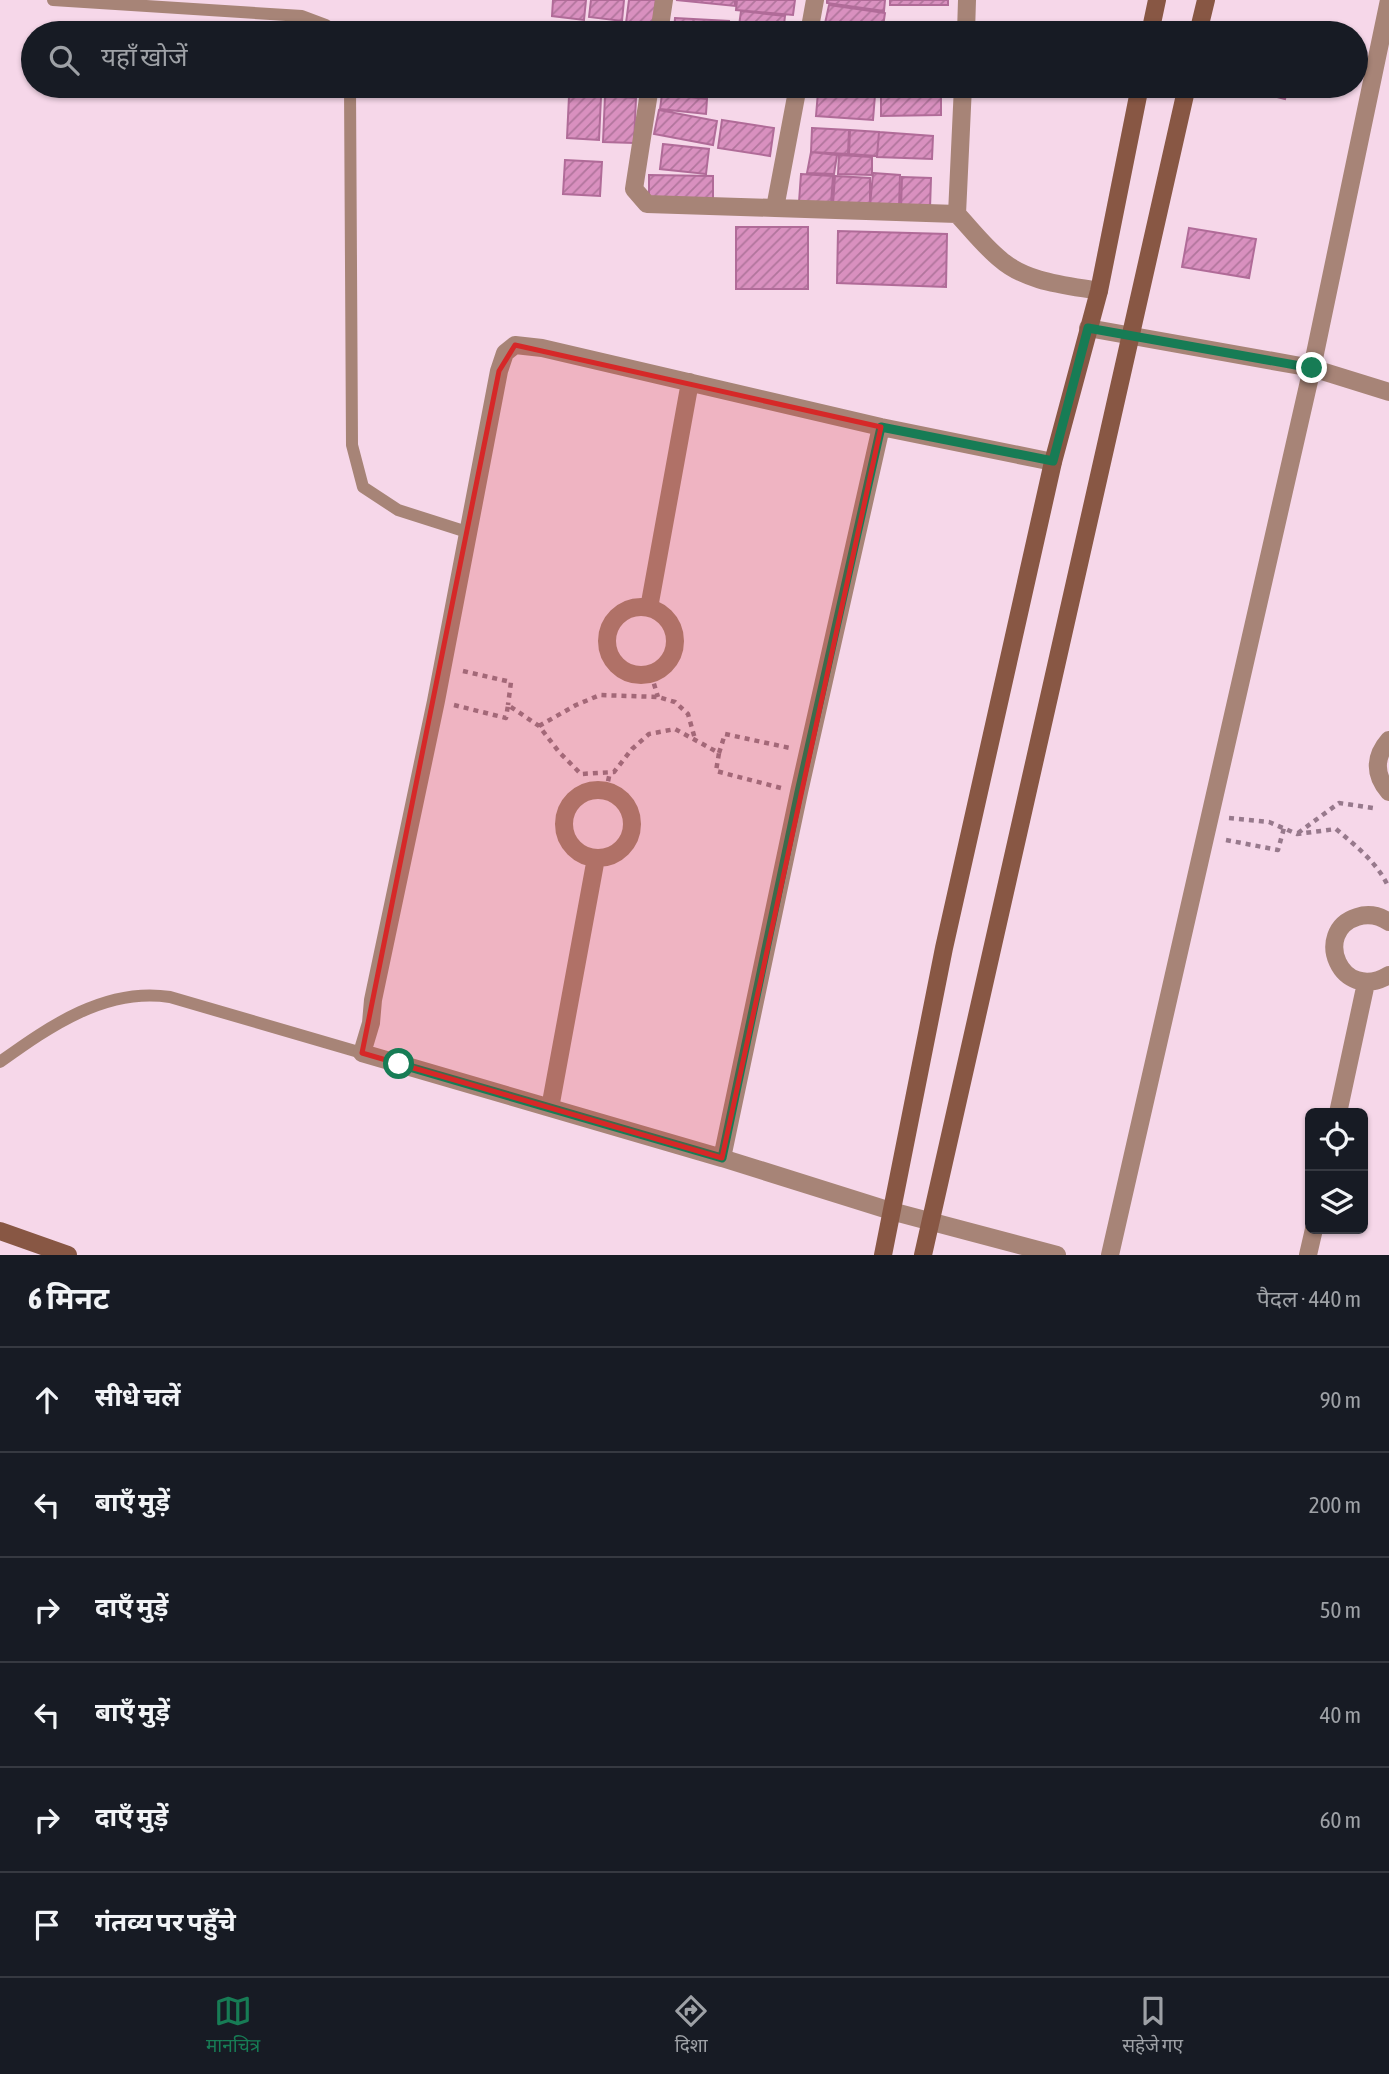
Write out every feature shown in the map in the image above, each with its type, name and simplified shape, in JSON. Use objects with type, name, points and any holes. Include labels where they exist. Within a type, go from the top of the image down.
[{"type":"street","points":[[661,21],[664,0]]},
{"type":"street","points":[[811,21],[815,0]]},
{"type":"street","points":[[966,21],[967,0]]},
{"type":"street","points":[[1153,21],[1157,0]]},
{"type":"street","points":[[1201,21],[1206,0]]},
{"type":"street","points":[[1110,1255],[1312,368],[1389,0]]},
{"type":"street","points":[[648,98],[634,189],[647,204],[957,215],[1001,260],[1025,274],[1099,292]]},
{"type":"street","points":[[775,208],[797,98]]},
{"type":"street","points":[[957,215],[962,98]]},
{"type":"street","points":[[883,1255],[944,948],[1053,461],[1099,292],[1138,98]]},
{"type":"street","points":[[923,1255],[1184,98]]},
{"type":"street","points":[[1088,328],[1312,368],[1389,392]]},
{"type":"street","points":[[1053,461],[881,427],[542,348],[515,345],[505,353],[499,371],[436,701],[373,1000],[371,1023],[362,1053],[722,1158],[891,1211],[1057,1255]]},
{"type":"street","points":[[649,608],[690,382]]},
{"type":"street","points":[[722,1158],[799,792],[881,427]]},
{"type":"street","points":[[638,607],[659,612],[667,619],[675,640],[669,661],[650,674],[628,673],[618,667],[607,647],[610,625],[627,610],[638,607]]},
{"type":"street","points":[[1389,740],[1381,750],[1377,772],[1381,783],[1389,792]]},
{"type":"street","points":[[594,790],[616,795],[630,812],[632,823],[631,834],[618,852],[596,858],[575,850],[564,830],[564,819],[574,799],[594,790]]},
{"type":"street","points":[[550,1108],[596,858]]},
{"type":"street","points":[[1389,922],[1376,915],[1354,918],[1338,933],[1334,944],[1338,966],[1355,980],[1377,982],[1389,975]]},
{"type":"street","points":[[1339,1108],[1366,983]]},
{"type":"street","points":[[0,1231],[68,1255]]},
{"type":"street","points":[[1308,1255],[1313,1234]]},
{"type":"lane","points":[[53,0],[302,16],[315,21]]},
{"type":"lane","points":[[276,14],[277,0]]},
{"type":"lane","points":[[349,98],[352,445],[363,487],[398,510],[467,532]]},
{"type":"lane","points":[[0,1062],[34,1037],[93,1005],[128,996],[157,995],[362,1053]]},
{"type":"path","points":[[436,701],[506,718],[511,682],[442,666]]},
{"type":"path","points":[[650,674],[658,697]]},
{"type":"path","points":[[540,726],[600,695],[658,697],[675,702],[688,714],[695,739]]},
{"type":"path","points":[[508,705],[540,726],[559,752],[581,774],[614,772],[632,749],[649,734],[675,729],[719,753]]},
{"type":"path","points":[[799,792],[716,771],[719,753],[725,734],[808,752]]},
{"type":"path","points":[[606,791],[610,772]]},
{"type":"path","points":[[1297,834],[1339,803],[1369,806],[1379,811]]},
{"type":"path","points":[[1210,816],[1269,822],[1297,834],[1336,829],[1370,858],[1389,888]]},
{"type":"path","points":[[1205,836],[1278,850],[1284,828]]},
{"type":"highlighted area","points":[[515,345],[881,427],[722,1158],[362,1053],[499,371]]},
{"type":"building","points":[[553,0],[586,0],[584,20],[552,16]]},
{"type":"building","points":[[591,0],[624,0],[622,21],[589,17]]},
{"type":"building","points":[[629,0],[656,0],[653,21],[626,21]]},
{"type":"building","points":[[676,0],[735,0],[735,6]]},
{"type":"building","points":[[737,0],[795,0],[793,15],[736,10]]},
{"type":"building","points":[[827,0],[885,0],[884,11],[827,3]]},
{"type":"building","points":[[890,0],[948,0],[948,5],[890,5]]},
{"type":"building","points":[[829,5],[885,13],[884,21],[826,21]]},
{"type":"building","points":[[741,11],[785,16],[784,21],[740,21]]},
{"type":"building","points":[[675,18],[729,21],[675,21]]},
{"type":"building","points":[[569,98],[601,98],[599,140],[567,138]]},
{"type":"building","points":[[605,98],[636,98],[634,143],[603,142]]},
{"type":"building","points":[[661,98],[707,99],[706,114],[660,109]]},
{"type":"building","points":[[818,98],[875,98],[873,120],[816,116]]},
{"type":"building","points":[[881,98],[941,98],[941,115],[881,116]]},
{"type":"building","points":[[659,110],[717,121],[713,145],[654,134]]},
{"type":"building","points":[[722,120],[774,128],[770,156],[718,148]]},
{"type":"building","points":[[812,128],[849,130],[848,154],[811,152]]},
{"type":"building","points":[[850,130],[879,132],[877,156],[849,154]]},
{"type":"building","points":[[879,132],[933,136],[932,159],[877,157]]},
{"type":"building","points":[[663,144],[709,149],[706,174],[660,169]]},
{"type":"building","points":[[811,152],[837,155],[834,174],[807,173]]},
{"type":"building","points":[[839,155],[872,157],[872,175],[838,174]]},
{"type":"building","points":[[565,160],[602,162],[600,196],[563,194]]},
{"type":"building","points":[[873,173],[900,175],[899,209],[870,206]]},
{"type":"building","points":[[801,174],[833,176],[831,204],[799,202]]},
{"type":"building","points":[[649,175],[713,176],[713,200],[649,199]]},
{"type":"building","points":[[835,176],[870,178],[870,206],[833,204]]},
{"type":"building","points":[[902,177],[931,178],[930,209],[901,209]]},
{"type":"building","points":[[736,227],[808,227],[808,289],[736,289]]},
{"type":"building","points":[[1189,228],[1256,239],[1249,278],[1182,267]]},
{"type":"building","points":[[838,231],[947,234],[946,287],[837,283]]},
{"type":"route","points":[[399,1064],[722,1158],[799,792],[881,427],[1053,461],[1088,328],[1312,368]]}]
